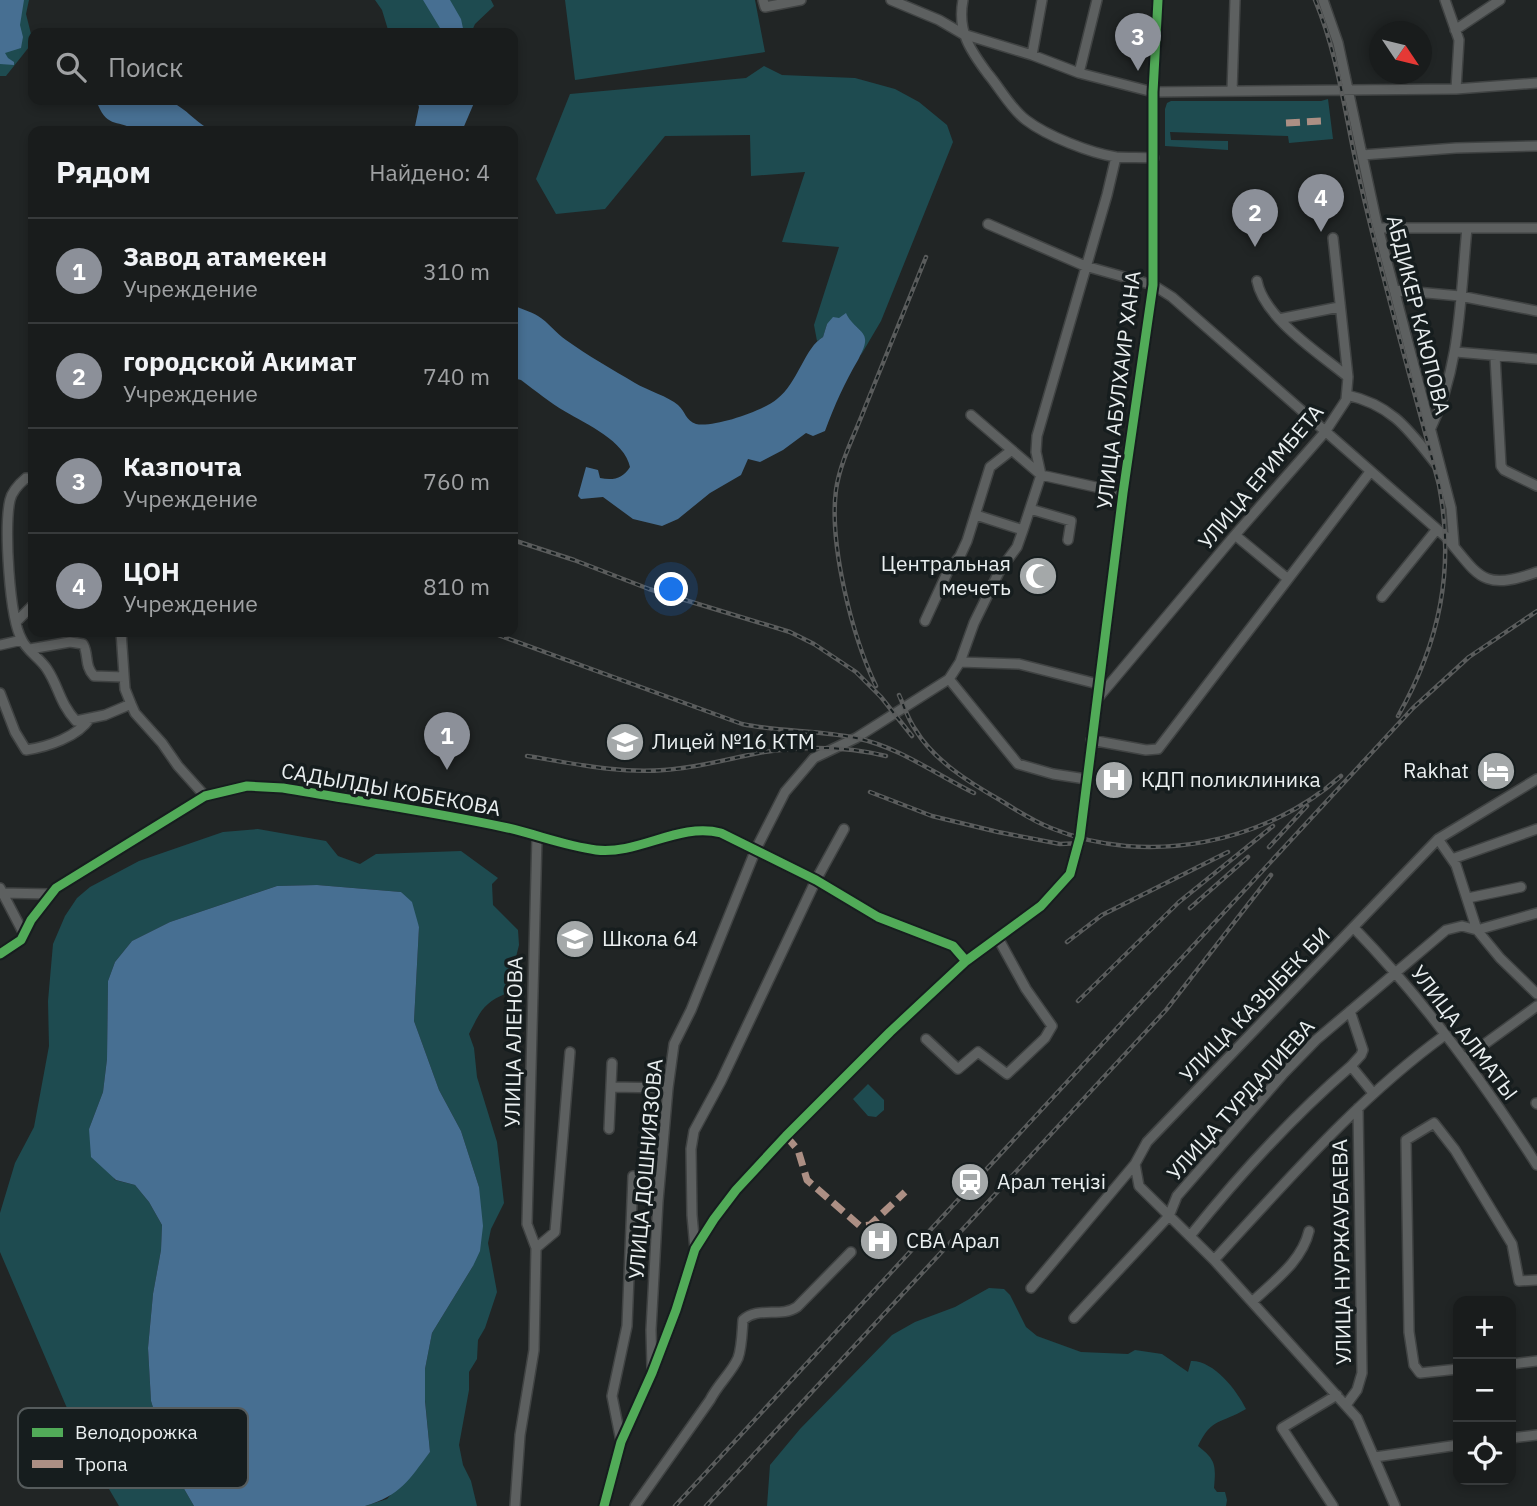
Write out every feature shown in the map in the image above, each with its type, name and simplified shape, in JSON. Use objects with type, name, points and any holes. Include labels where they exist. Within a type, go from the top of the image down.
[{"type":"street","points":[[763,0],[765,7],[801,0]]},
{"type":"street","points":[[891,0],[939,20],[962,34],[1032,55],[1079,73],[1153,92],[1456,89],[1537,83]]},
{"type":"street","points":[[963,0],[962,34],[971,51],[1023,119],[1052,135],[1116,157],[1154,158]]},
{"type":"street","points":[[1032,55],[1042,0]]},
{"type":"street","points":[[1079,73],[1097,0]]},
{"type":"street","name":"УЛИЦА АБУЛХАИР ХАНА","points":[[695,1249],[736,1189],[786,1136],[966,961],[1041,906],[1070,874],[1080,837],[1098,684],[1153,285],[1153,92],[1157,0]]},
{"type":"street","points":[[1232,92],[1235,0]]},
{"type":"street","name":"АБДИКЕР КАЮПОВА","points":[[1323,0],[1338,43],[1378,228],[1451,508],[1454,546]]},
{"type":"street","points":[[1445,0],[1459,40],[1456,89]]},
{"type":"street","points":[[1455,30],[1500,0]]},
{"type":"street","points":[[1362,155],[1456,148],[1537,146]]},
{"type":"street","points":[[1041,475],[1036,452],[1037,436],[1116,157]]},
{"type":"street","points":[[988,224],[1085,266],[1153,285],[1172,297],[1437,528],[1475,573],[1488,580],[1520,578],[1537,572]]},
{"type":"street","points":[[1378,228],[1537,228]]},
{"type":"street","points":[[1430,430],[1443,403],[1456,352],[1467,228]]},
{"type":"street","name":"УЛИЦА ЕРИМБЕТА","points":[[1097,699],[1325,432],[1347,395],[1348,377],[1333,238]]},
{"type":"street","points":[[1257,281],[1265,304],[1279,319],[1348,377]]},
{"type":"street","points":[[1394,290],[1460,296],[1537,311]]},
{"type":"street","points":[[1279,319],[1339,307]]},
{"type":"street","points":[[1456,352],[1537,359]]},
{"type":"street","points":[[1495,356],[1501,466],[1537,486]]},
{"type":"street","points":[[1347,395],[1383,409],[1398,419],[1439,468]]},
{"type":"street","points":[[971,415],[1041,475],[1124,493]]},
{"type":"street","points":[[925,621],[948,571],[964,549],[990,467],[1012,450]]},
{"type":"street","points":[[1091,740],[1146,750],[1158,749],[1370,472]]},
{"type":"street","name":"УЛИЦА ДОШНИЯЗОВА","points":[[652,1373],[650,1330],[658,1201],[674,1044],[691,1010],[756,849],[785,792],[814,758],[856,738],[949,678],[960,662],[974,623],[1005,562],[1017,547],[1041,475]]},
{"type":"street","points":[[28,479],[16,487],[10,499],[8,566],[16,622],[22,640],[47,669],[64,707],[76,720],[106,715],[131,704]]},
{"type":"street","points":[[1030,509],[1072,521],[1068,540]]},
{"type":"street","points":[[976,515],[1023,530]]},
{"type":"street","points":[[1382,597],[1437,528]]},
{"type":"street","points":[[1235,535],[1288,579]]},
{"type":"street","points":[[16,622],[28,610]]},
{"type":"street","points":[[121,637],[125,689],[135,713],[205,796]]},
{"type":"street","points":[[0,645],[22,640]]},
{"type":"street","points":[[30,649],[69,642],[83,644],[86,647],[90,672],[94,676],[124,677]]},
{"type":"street","points":[[960,662],[1019,664],[1098,684]]},
{"type":"street","points":[[949,678],[1018,764],[1053,775],[1086,779]]},
{"type":"street","points":[[0,693],[15,732],[26,750],[42,748],[72,734],[84,727],[90,718]]},
{"type":"street","name":"УЛИЦА КАЗЫБЕК БИ","points":[[1031,1289],[1135,1164],[1147,1142],[1438,839],[1537,779]]},
{"type":"street","name":"САДЫЛДЫ КОБЕКОВА","points":[[0,954],[21,940],[31,919],[50,894],[205,796],[247,786],[283,788],[510,829],[568,845],[599,850],[625,849],[692,831],[708,829],[721,832],[816,880],[878,916],[953,946],[966,961]]},
{"type":"street","points":[[604,1506],[621,1442],[652,1373],[695,1249],[691,1149],[694,1131],[721,1081],[816,880],[844,829]]},
{"type":"street","points":[[1452,859],[1537,829]]},
{"type":"street","name":"УЛИЦА АЛЕНОВА","points":[[514,1506],[520,1435],[534,1350],[536,1248],[527,1224],[537,836]]},
{"type":"street","points":[[1438,839],[1462,878],[1477,930],[1500,958],[1537,994]]},
{"type":"street","points":[[1468,898],[1521,887]]},
{"type":"street","points":[[1,890],[50,894]]},
{"type":"street","points":[[1,890],[24,934]]},
{"type":"street","name":"УЛИЦА ТУРДАЛИЕВА","points":[[1074,1318],[1169,1216],[1177,1196],[1316,1040],[1446,930],[1462,926],[1477,930],[1537,913]]},
{"type":"street","name":"УЛИЦА АЛМАТЫ","points":[[1354,928],[1396,971],[1464,1059],[1537,1165]]},
{"type":"street","points":[[926,1039],[958,1069],[978,1052],[1007,1074],[1045,1038],[1052,1026],[1026,989],[998,938]]},
{"type":"street","points":[[1464,1059],[1537,1006]]},
{"type":"street","points":[[1190,1236],[1261,1153],[1362,1055],[1363,1050],[1350,1011]]},
{"type":"street","points":[[1214,1260],[1373,1093],[1445,1035]]},
{"type":"street","points":[[536,1248],[555,1232],[570,1052]]},
{"type":"street","points":[[609,1129],[612,1063]]},
{"type":"street","points":[[1351,1066],[1373,1093]]},
{"type":"street","points":[[611,1087],[668,1088]]},
{"type":"street","name":"УЛИЦА НУРЖАУБАЕВА","points":[[1346,1405],[1357,1390],[1362,1373],[1358,1108]]},
{"type":"street","points":[[1453,1370],[1420,1373],[1414,1365],[1409,1332],[1406,1140],[1434,1123],[1455,1150],[1512,1244],[1518,1281],[1537,1280]]},
{"type":"street","points":[[1135,1164],[1139,1186],[1214,1260],[1357,1418],[1395,1506]]},
{"type":"street","points":[[621,1442],[612,1396],[627,1326],[633,1176]]},
{"type":"street","points":[[1252,1302],[1288,1268],[1305,1246],[1308,1231]]},
{"type":"street","points":[[635,1506],[710,1400],[717,1386],[736,1363],[743,1320],[748,1315],[757,1313],[789,1313],[852,1252]]},
{"type":"street","points":[[1516,1363],[1537,1361]]},
{"type":"street","points":[[1333,1506],[1282,1428],[1338,1395]]},
{"type":"street","points":[[1516,1437],[1537,1435]]},
{"type":"street","points":[[1375,1457],[1453,1446]]},
{"type":"shaded area","points":[[0,0],[29,0],[26,14],[30,28],[28,48],[6,76],[0,76]]},
{"type":"shaded area","points":[[0,0],[24,0],[20,25],[23,37],[21,48],[5,53],[14,65],[0,64]]},
{"type":"shaded area","points":[[375,0],[491,0],[494,6],[473,28],[387,28],[382,10]]},
{"type":"shaded area","points":[[423,0],[450,0],[463,28],[440,28]]},
{"type":"shaded area","points":[[565,0],[755,0],[765,52],[575,80]]},
{"type":"shaded area","points":[[764,66],[782,75],[855,78],[895,89],[919,102],[947,125],[953,142],[881,321],[861,355],[863,336],[857,327],[839,318],[827,324],[823,337],[817,341],[814,325],[839,247],[782,242],[805,172],[751,176],[750,135],[665,136],[605,209],[556,214],[536,179],[570,94],[746,78]]},
{"type":"shaded area","points":[[1328,99],[1333,139],[1289,143],[1288,136],[1170,132],[1171,140],[1228,141],[1228,150],[1165,146],[1165,109],[1171,101]]},
{"type":"shaded area","points":[[98,105],[177,105],[203,126],[128,126],[110,121]]},
{"type":"shaded area","points":[[473,105],[464,126],[415,126],[419,107]]},
{"type":"shaded area","points":[[518,307],[538,316],[566,340],[600,362],[674,402],[690,421],[704,425],[738,418],[777,399],[791,384],[811,349],[823,337],[827,324],[833,317],[839,318],[846,313],[863,333],[865,341],[825,431],[813,436],[806,433],[783,450],[760,462],[748,459],[741,475],[710,493],[678,519],[662,526],[633,519],[603,497],[581,499],[578,496],[586,467],[598,470],[600,478],[618,478],[630,467],[627,458],[604,434],[554,405],[518,379]]},
{"type":"shaded area","points":[[258,829],[326,841],[338,856],[360,864],[376,854],[461,851],[498,878],[492,884],[493,905],[518,930],[519,945],[507,993],[483,1009],[469,1034],[474,1048],[477,1077],[497,1142],[504,1203],[491,1229],[488,1243],[497,1292],[478,1340],[477,1359],[469,1372],[469,1390],[459,1445],[477,1506],[365,1506],[387,1499],[430,1452],[425,1369],[432,1333],[473,1266],[479,1187],[461,1131],[439,1090],[414,1021],[419,927],[401,892],[317,885],[277,886],[170,922],[132,941],[115,962],[108,981],[107,1059],[103,1092],[89,1129],[115,1180],[135,1185],[162,1225],[148,1348],[153,1408],[67,1408],[0,1252],[0,1213],[15,1163],[34,1127],[49,1046],[48,1001],[53,944],[65,916],[77,898],[90,887],[139,861],[223,832]]},
{"type":"shaded area","points":[[317,885],[401,892],[412,902],[419,927],[414,1021],[439,1090],[461,1131],[479,1187],[483,1226],[480,1251],[432,1333],[425,1369],[430,1452],[396,1492],[365,1506],[194,1506],[184,1488],[248,1488],[248,1408],[153,1408],[148,1348],[162,1225],[135,1185],[116,1180],[91,1157],[89,1129],[103,1092],[107,1059],[108,981],[115,962],[132,941],[170,922],[277,886]]},
{"type":"shaded area","points":[[868,1084],[884,1100],[884,1110],[876,1117],[868,1116],[853,1099]]},
{"type":"shaded area","points":[[989,1288],[1004,1289],[1010,1295],[1026,1327],[1037,1336],[1081,1352],[1128,1354],[1135,1350],[1162,1354],[1188,1372],[1191,1361],[1208,1365],[1216,1371],[1237,1393],[1246,1409],[1218,1422],[1208,1430],[1198,1446],[1213,1464],[1214,1488],[1217,1492],[1225,1492],[1226,1506],[767,1506],[770,1465],[800,1429],[892,1335],[915,1322],[955,1307]]},
{"type":"shaded area","points":[[108,1488],[184,1488],[194,1506],[119,1506]]},
{"type":"railway","points":[[1315,0],[1337,69],[1370,223],[1439,485],[1444,516],[1444,575],[1434,633],[1398,716]]},
{"type":"railway","points":[[876,686],[859,642],[844,590],[836,537],[836,490],[849,447],[926,257]]},
{"type":"railway","points":[[518,542],[649,589],[790,632],[814,644],[856,672],[881,697],[912,736]]},
{"type":"railway","points":[[675,1506],[1413,708],[1469,657],[1537,611]]},
{"type":"railway","points":[[504,637],[742,724],[842,735],[872,742],[902,754],[974,793]]},
{"type":"railway","points":[[899,695],[910,721],[923,740],[953,770],[1031,819],[1088,840],[1126,846],[1164,847],[1241,833],[1277,818],[1311,799],[1341,776]]},
{"type":"railway","points":[[527,756],[595,767],[647,771],[689,767],[764,752],[795,749],[841,749],[886,756]]},
{"type":"railway","points":[[870,792],[932,816],[998,832],[1060,844],[1083,843]]},
{"type":"railway","points":[[1269,847],[1307,806]]},
{"type":"railway","points":[[1078,1001],[1179,902],[1273,826]]},
{"type":"railway","points":[[1067,942],[1102,915],[1228,852]]},
{"type":"railway","points":[[1190,908],[1248,857]]},
{"type":"railway","points":[[706,1506],[1166,1010],[1271,875]]},
{"type":"marked path","points":[[1286,123],[1322,121]]},
{"type":"marked path","points":[[786,1136],[798,1150],[807,1180],[860,1226],[870,1225],[905,1192]]},
{"type":"cycle path","points":[[604,1506],[621,1442],[652,1373],[695,1249],[714,1219],[736,1190],[786,1136],[890,1032],[966,961],[1041,906],[1070,874],[1080,837],[1123,493],[1153,285],[1153,92],[1158,0]]},
{"type":"cycle path","points":[[0,954],[21,940],[31,920],[56,888],[205,796],[247,786],[283,788],[452,817],[596,850],[628,848],[690,832],[721,833],[816,880],[878,917],[953,946],[966,961]]},
{"type":"place","name":"Казпочта","points":[[1138,71]]},
{"type":"place","name":"ЦОН","points":[[1321,232]]},
{"type":"place","name":"городской Акимат","points":[[1255,247]]},
{"type":"place","name":"Центральная мечеть","points":[[1038,576]]},
{"type":"place","name":"Лицей №16 КТМ","points":[[625,742]]},
{"type":"place","name":"Завод атамекен","points":[[447,770]]},
{"type":"place","name":"Rakhat","points":[[1496,771]]},
{"type":"place","name":"КДП поликлиника","points":[[1114,780]]},
{"type":"place","name":"Школа 64","points":[[575,939]]},
{"type":"place","name":"Арал теңізі","points":[[970,1182]]},
{"type":"place","name":"СВА Арал","points":[[879,1241]]}]
